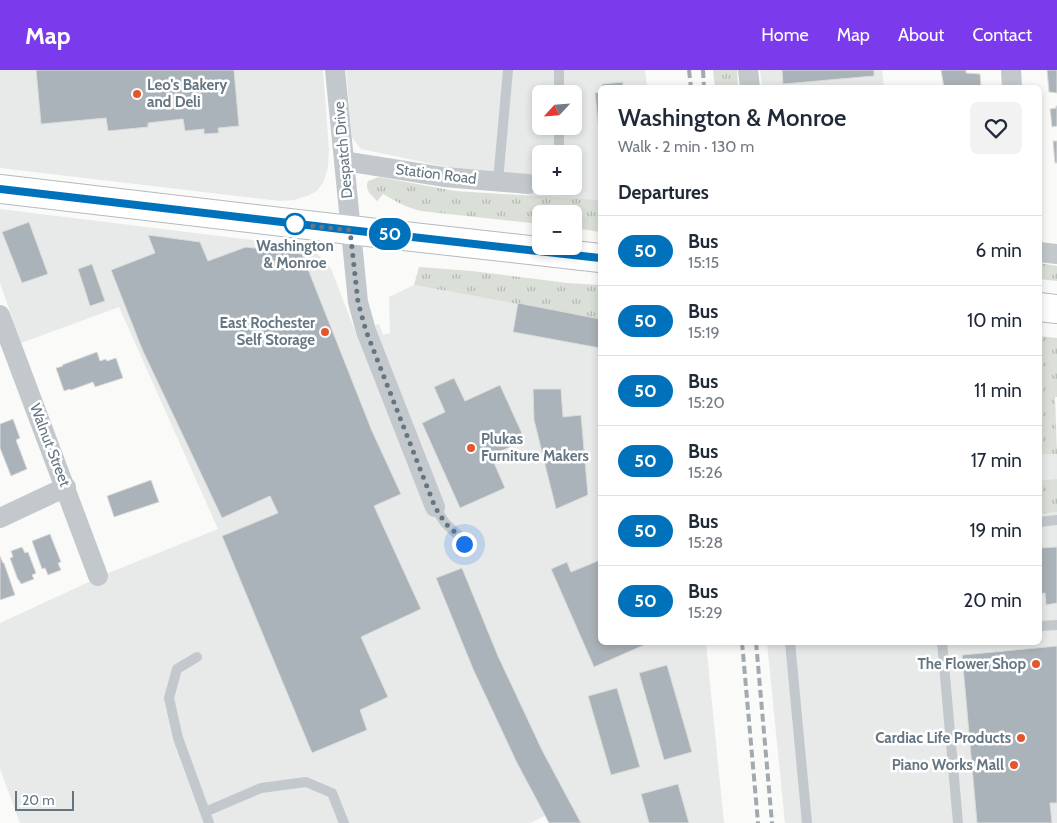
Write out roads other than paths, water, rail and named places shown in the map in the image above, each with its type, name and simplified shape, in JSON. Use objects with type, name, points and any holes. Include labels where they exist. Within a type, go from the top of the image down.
[{"type":"main road","points":[[0,189],[598,258]]},
{"type":"main road","points":[[1042,307],[1057,309]]},
{"type":"street","name":"Despatch Drive","points":[[335,70],[358,302],[366,331],[435,507]]},
{"type":"street","points":[[748,70],[750,85]]},
{"type":"street","points":[[1011,70],[1012,85]]},
{"type":"street","name":"Station Road","points":[[344,160],[444,177],[532,183]]},
{"type":"street","points":[[1042,252],[1057,254]]},
{"type":"street","name":"Walnut Street","points":[[0,315],[98,576]]},
{"type":"street","points":[[0,518],[66,487]]},
{"type":"lane","points":[[498,182],[508,70]]},
{"type":"lane","points":[[559,70],[559,85]]},
{"type":"lane","points":[[435,507],[445,523],[458,535],[464,544]]},
{"type":"lane","points":[[1042,522],[1057,520]]},
{"type":"lane","points":[[1042,626],[1057,624]]},
{"type":"lane","points":[[790,645],[807,823]]},
{"type":"lane","points":[[942,645],[958,823]]},
{"type":"lane","points":[[197,657],[177,669],[169,698],[178,738],[209,823]]},
{"type":"lane","points":[[205,812],[261,788],[306,782],[332,793],[344,823]]},
{"type":"railway","points":[[689,70],[691,85]]},
{"type":"railway","points":[[703,70],[704,85]]},
{"type":"railway","points":[[742,645],[758,823]]},
{"type":"railway","points":[[756,645],[772,823]]},
{"type":"place","name":"Leo's Bakery and Deli","points":[[137,94]]},
{"type":"place","name":"Washington & Monroe","points":[[295,224]]},
{"type":"place","name":"East Rochester Self Storage","points":[[325,332]]},
{"type":"place","name":"Plukas Furniture Makers","points":[[471,448]]},
{"type":"place","name":"The Flower Shop","points":[[1036,664]]},
{"type":"place","name":"Cardiac Life Products","points":[[1021,738]]},
{"type":"place","name":"Piano Works Mall","points":[[1014,765]]}]
